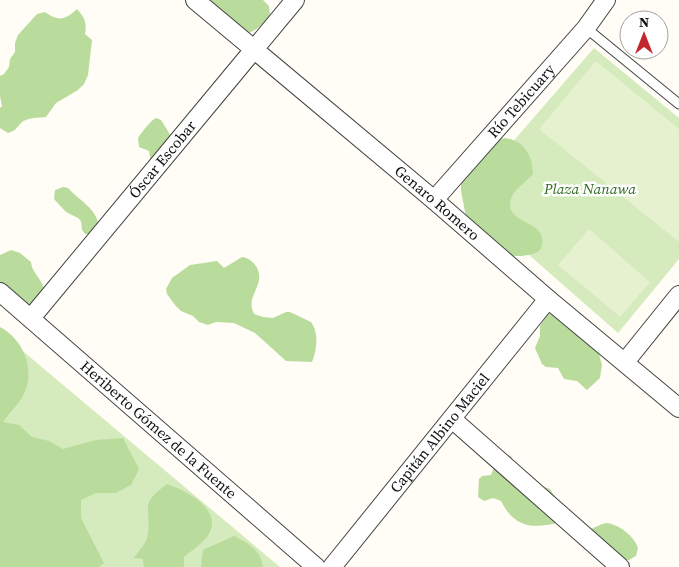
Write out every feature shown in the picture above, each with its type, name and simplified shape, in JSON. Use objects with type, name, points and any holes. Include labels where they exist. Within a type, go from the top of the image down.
[{"type":"street","name":"Genaro Romero","points":[[195,0],[679,408]]},
{"type":"street","name":"Óscar Escobar","points":[[31,318],[295,0]]},
{"type":"street","name":"Río Tebicuary","points":[[434,200],[586,28],[606,0]]},
{"type":"street","name":"Heriberto Gómez de la Fuente","points":[[0,292],[316,567]]},
{"type":"street","points":[[625,362],[679,295]]},
{"type":"street","name":"Capitán Albino Maciel","points":[[332,567],[548,299]]},
{"type":"street","points":[[452,419],[620,567]]},
{"type":"lane","points":[[586,28],[679,104]]},
{"type":"green space","points":[[198,0],[263,0],[269,6],[270,15],[263,24],[246,33]]},
{"type":"green space","points":[[77,9],[85,21],[85,34],[92,40],[88,75],[84,84],[78,90],[56,103],[46,117],[26,120],[8,133],[0,128],[0,108],[2,106],[0,76],[9,67],[10,59],[15,52],[15,43],[18,35],[37,14],[45,12],[54,17],[62,18],[69,16]]},
{"type":"green space","name":"Plaza Nanawa","points":[[594,48],[679,118],[679,259],[618,333],[464,198]]},
{"type":"green space","points":[[596,61],[679,129],[679,242],[539,129]]},
{"type":"green space","points":[[156,118],[161,120],[171,136],[151,162],[149,151],[139,147],[138,138]]},
{"type":"green space","points":[[505,138],[518,142],[526,150],[531,161],[533,174],[516,190],[510,203],[511,210],[515,215],[539,231],[542,237],[542,245],[536,253],[514,256],[505,253],[466,217],[461,181],[496,140]]},
{"type":"green space","points":[[63,187],[68,188],[95,214],[99,226],[93,234],[85,234],[82,230],[81,221],[66,212],[54,199],[55,190]]},
{"type":"green space","points":[[589,229],[650,282],[620,317],[558,265]]},
{"type":"green space","points":[[11,250],[20,253],[31,262],[33,270],[42,284],[44,291],[33,303],[24,305],[0,291],[0,255]]},
{"type":"green space","points":[[242,257],[249,259],[259,272],[258,284],[252,300],[254,314],[273,318],[290,312],[311,322],[314,326],[316,342],[312,362],[286,361],[255,333],[234,323],[216,322],[208,325],[199,322],[193,316],[181,311],[167,294],[166,289],[172,278],[190,265],[217,261],[224,268]]},
{"type":"green space","points":[[553,313],[596,343],[602,365],[600,378],[587,390],[577,381],[564,379],[558,368],[546,367],[542,364],[535,348],[540,336],[540,326],[548,314]]},
{"type":"green space","points":[[0,327],[8,332],[21,347],[28,365],[29,375],[24,394],[3,422],[19,425],[32,437],[49,441],[63,449],[96,440],[123,438],[139,469],[131,485],[116,493],[96,493],[81,500],[81,518],[104,563],[99,567],[0,567]]},
{"type":"green space","points":[[0,332],[280,567],[0,567]]},
{"type":"green space","points":[[507,455],[511,456],[522,475],[531,475],[542,486],[550,489],[560,505],[557,523],[540,526],[524,524],[506,510],[501,501],[493,498],[484,501],[478,497],[479,479],[482,476],[491,475],[499,460]]},
{"type":"green space","points":[[167,484],[191,495],[206,508],[212,523],[210,532],[202,542],[184,557],[184,567],[144,567],[143,559],[134,558],[147,537],[149,501]]},
{"type":"green space","points":[[606,523],[621,528],[630,535],[638,548],[636,556],[629,560],[620,560],[585,531]]},
{"type":"green space","points":[[234,536],[249,544],[257,552],[263,567],[201,567],[203,550]]}]
